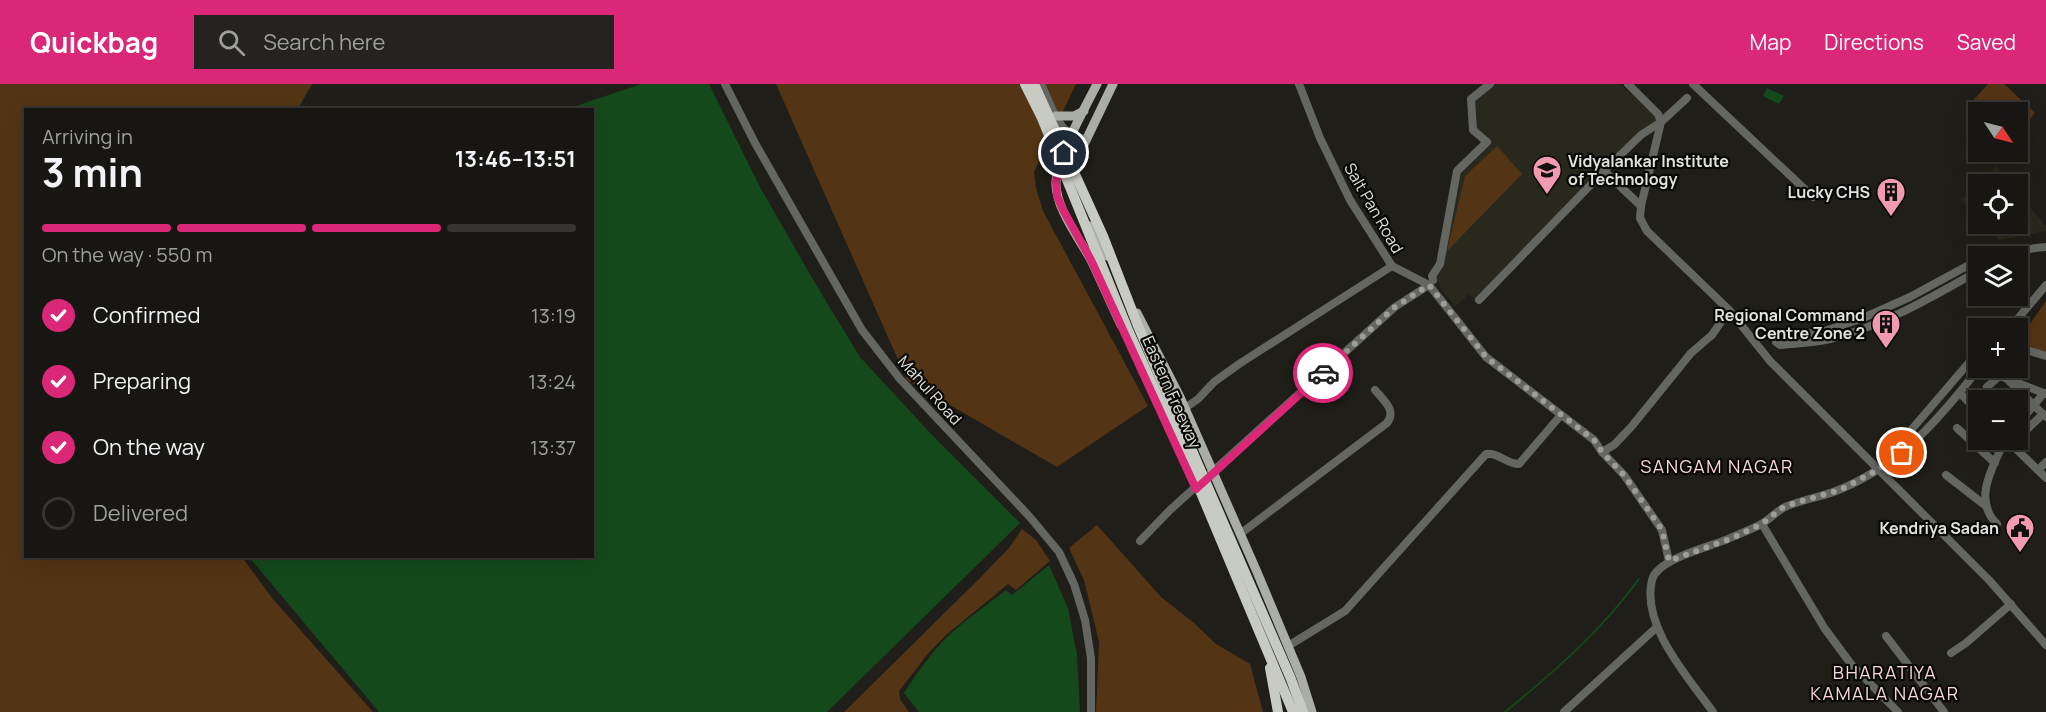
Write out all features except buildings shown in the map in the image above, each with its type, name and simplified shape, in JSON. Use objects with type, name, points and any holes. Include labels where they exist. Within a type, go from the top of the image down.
[{"type":"highway","name":"Eastern Freeway","points":[[1025,84],[1042,118],[1128,330],[1199,488],[1294,712]]},
{"type":"highway","name":"Eastern Freeway","points":[[1034,84],[1103,236],[1138,326],[1291,679],[1302,712]]},
{"type":"highway","points":[[1269,640],[1268,655],[1278,712]]},
{"type":"main road","points":[[1097,84],[1064,153],[1056,181],[1060,203],[1091,260],[1196,489],[1243,578],[1269,640],[1294,712]]},
{"type":"main road","points":[[1113,84],[1078,157],[1072,174],[1073,192],[1185,408],[1301,677],[1312,712]]},
{"type":"main road","points":[[1056,116],[1074,116],[1084,111]]},
{"type":"street","name":"Mahul Road","points":[[725,84],[755,143],[862,330],[900,379],[1029,516],[1059,552],[1074,584],[1085,620],[1091,658],[1090,712]]},
{"type":"street","points":[[1020,84],[1051,142],[1064,153],[1078,157]]},
{"type":"street","points":[[1041,84],[1064,129],[1072,136],[1086,139]]},
{"type":"street","name":"Salt Pan Road","points":[[1299,84],[1320,138],[1350,200],[1392,266],[1431,282],[1486,357],[1594,440],[1624,475],[1662,530],[1669,561]]},
{"type":"street","points":[[1140,541],[1170,510],[1196,489],[1395,307],[1431,282],[1440,264],[1457,171],[1487,142],[1473,130],[1471,99],[1490,84]]},
{"type":"street","points":[[1628,84],[1658,114],[1661,122],[1641,206],[1640,218],[1647,231],[1729,310],[1770,361],[1989,580],[2046,645]]},
{"type":"street","points":[[1693,84],[1814,197]]},
{"type":"street","points":[[1479,300],[1604,171],[1641,135],[1661,122],[1686,98]]},
{"type":"street","points":[[1604,171],[1641,206]]},
{"type":"street","points":[[2028,251],[2046,247]]},
{"type":"street","points":[[1968,265],[1882,310],[1822,332],[1780,336],[1776,342],[1780,345],[1830,339],[1919,304],[1968,277]]},
{"type":"street","points":[[1185,408],[1198,399],[1214,382],[1239,364],[1392,266]]},
{"type":"street","points":[[2018,318],[2046,285]]},
{"type":"street","points":[[1602,452],[1614,445],[1632,426],[1691,353],[1712,335],[1729,310]]},
{"type":"street","points":[[1882,310],[1885,319]]},
{"type":"street","points":[[2028,351],[2046,356]]},
{"type":"street","points":[[1892,460],[1906,436],[1968,364]]},
{"type":"street","points":[[1713,712],[1660,636],[1650,605],[1652,578],[1669,561],[1713,546],[1762,524],[1782,508],[1807,498],[1840,490],[1878,470],[1912,446],[1971,378]]},
{"type":"street","points":[[1987,387],[1998,378]]},
{"type":"street","points":[[2004,378],[2045,394],[2028,413]]},
{"type":"street","points":[[2009,381],[2044,415],[2028,429]]},
{"type":"street","points":[[1240,534],[1388,423],[1391,419],[1391,410],[1375,390]]},
{"type":"street","points":[[1959,393],[1968,402]]},
{"type":"street","points":[[1288,646],[1345,611],[1486,454],[1491,453],[1514,464],[1519,464],[1561,415]]},
{"type":"street","points":[[1957,428],[1995,463]]},
{"type":"street","points":[[1998,524],[1991,518],[1984,498],[1988,480],[2002,450]]},
{"type":"street","points":[[2018,450],[2046,478]]},
{"type":"street","points":[[2038,470],[2046,462]]},
{"type":"street","points":[[1946,475],[1986,506]]},
{"type":"street","points":[[1762,524],[1825,629],[1851,664],[1898,712]]},
{"type":"street","points":[[1951,652],[1966,643],[2011,604]]},
{"type":"street","points":[[1564,712],[1658,627]]},
{"type":"street","points":[[1886,636],[1944,712]]},
{"type":"shaded area","points":[[0,84],[312,84],[299,108],[24,108],[24,558],[243,558],[272,598],[373,712],[0,712]]},
{"type":"shaded area","points":[[641,84],[709,84],[760,187],[860,357],[933,436],[1020,523],[827,712],[379,712],[250,558],[594,558],[594,108],[570,108]]},
{"type":"shaded area","points":[[776,84],[1076,84],[1034,172],[1036,188],[1043,211],[1148,406],[1057,467],[907,380]]},
{"type":"shaded area","points":[[1493,84],[1619,84],[1658,114],[1660,118],[1479,305],[1469,294],[1455,307],[1432,276],[1440,264],[1457,171],[1486,143],[1473,130],[1471,99]]},
{"type":"shaded area","points":[[1988,84],[2004,84],[2023,102],[1972,102]]},
{"type":"shaded area","points":[[1767,88],[1784,96],[1779,104],[1763,96]]},
{"type":"shaded area","points":[[2028,106],[2035,113],[2028,121]]},
{"type":"shaded area","points":[[1497,146],[1522,174],[1447,251],[1465,176]]},
{"type":"shaded area","points":[[1996,166],[2003,174],[1988,174]]},
{"type":"shaded area","points":[[1968,193],[1968,207],[1961,200]]},
{"type":"shaded area","points":[[2028,205],[2046,226],[2046,231],[1999,240],[1993,234],[2028,234]]},
{"type":"shaded area","points":[[2046,301],[2046,354],[2028,348],[2028,327]]},
{"type":"shaded area","points":[[1097,525],[1161,597],[1216,644],[1250,664],[1263,712],[1096,712],[1099,642],[1084,580],[1069,548]]},
{"type":"shaded area","points":[[1022,529],[1036,540],[1050,561],[1016,590],[1008,584],[946,635],[927,655],[899,691],[900,699],[909,712],[844,712],[978,580],[1009,548]]},
{"type":"shaded area","points":[[1049,565],[1068,608],[1077,655],[1080,712],[919,712],[904,693],[941,643],[1006,590],[1012,595]]},
{"type":"waterway","points":[[1505,712],[1576,650],[1625,598],[1639,579]]},
{"type":"way so far","points":[[1323,373],[1395,307],[1429,285],[1486,357],[1594,440],[1624,475],[1662,530],[1669,561],[1713,546],[1762,524],[1782,508],[1807,498],[1840,490],[1874,472],[1902,453]]},
{"type":"place","name":"Vidyalankar Institute of Technology","points":[[1547,196]]},
{"type":"place","name":"Lucky CHS","points":[[1891,218]]},
{"type":"place","name":"Regional Command Centre Zone 2","points":[[1886,350]]},
{"type":"place","name":"Kendriya Sadan","points":[[2020,554]]},
{"type":"district","name":"SANGAM NAGAR","points":[[1717,466]]},
{"type":"district","name":"BHARATIYA KAMALA NAGAR","points":[[1885,682]]},
{"type":"route","points":[[1064,153],[1056,181],[1057,196],[1091,260],[1196,489],[1323,373]]}]
